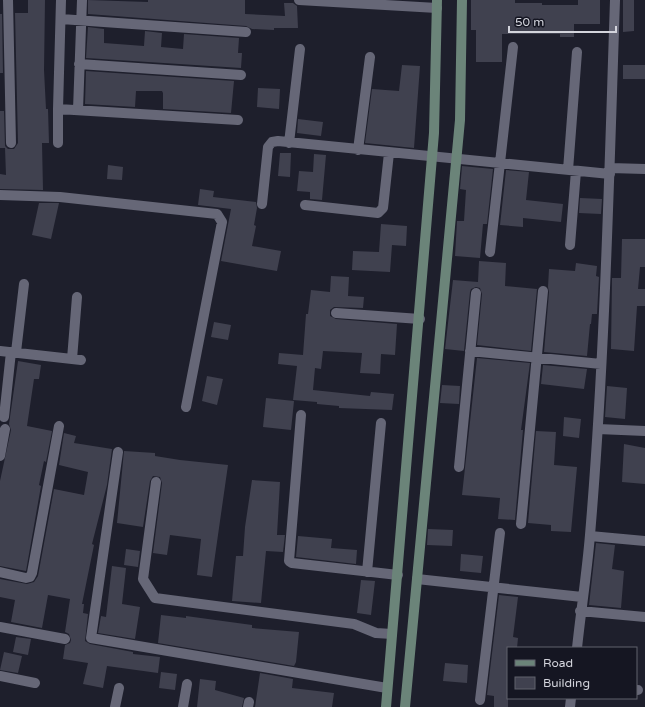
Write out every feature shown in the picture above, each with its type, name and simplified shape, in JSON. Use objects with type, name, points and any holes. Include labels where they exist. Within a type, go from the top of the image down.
[{"type":"street","points":[[8,0],[11,143]]},
{"type":"street","points":[[58,143],[61,0]]},
{"type":"street","points":[[78,110],[82,0]]},
{"type":"street","points":[[299,0],[437,4],[432,158],[420,319],[386,707]]},
{"type":"street","points":[[405,707],[457,160],[460,120],[462,0]]},
{"type":"street","points":[[576,647],[590,536],[598,429],[610,171],[615,0]]},
{"type":"street","points":[[61,19],[246,32]]},
{"type":"street","points":[[490,252],[513,47]]},
{"type":"street","points":[[289,143],[300,49]]},
{"type":"street","points":[[570,245],[577,52]]},
{"type":"street","points":[[358,150],[370,57]]},
{"type":"street","points":[[79,64],[242,75]]},
{"type":"street","points":[[58,109],[238,120]]},
{"type":"street","points":[[262,204],[268,147],[272,142],[278,141],[432,158],[572,171],[645,169]]},
{"type":"street","points":[[305,205],[378,213],[383,208],[389,153]]},
{"type":"street","points":[[0,195],[60,197],[217,214],[222,222],[186,407]]},
{"type":"street","points":[[4,417],[24,284]]},
{"type":"street","points":[[521,524],[543,291]]},
{"type":"street","points":[[459,467],[476,293]]},
{"type":"street","points":[[0,351],[76,359],[77,297]]},
{"type":"street","points":[[336,313],[420,319]]},
{"type":"street","points":[[470,351],[601,364]]},
{"type":"street","points":[[301,415],[290,561],[292,563],[398,575]]},
{"type":"street","points":[[368,572],[381,424]]},
{"type":"street","points":[[0,572],[26,578],[30,577],[32,573],[59,426]]},
{"type":"street","points":[[0,456],[6,429]]},
{"type":"street","points":[[598,429],[645,431]]},
{"type":"street","points":[[118,452],[91,638],[387,688]]},
{"type":"street","points":[[156,482],[143,579],[155,598],[354,624],[376,633],[392,634]]},
{"type":"street","points":[[480,700],[492,588],[500,533]]},
{"type":"street","points":[[590,536],[645,541]]},
{"type":"street","points":[[417,579],[582,597]]},
{"type":"street","points":[[580,612],[645,617]]},
{"type":"street","points":[[0,627],[65,639]]},
{"type":"street","points":[[0,676],[35,682]]},
{"type":"street","points":[[183,707],[187,684]]},
{"type":"street","points":[[115,707],[118,688]]},
{"type":"building","points":[[28,0],[45,0],[44,70],[46,109],[48,109],[49,143],[42,143],[43,190],[0,189],[0,174],[6,175],[5,148],[0,148],[0,111],[4,111],[5,146],[8,149],[14,149],[18,143],[15,13],[28,13]]},
{"type":"building","points":[[88,0],[148,2],[148,0],[245,0],[245,14],[285,16],[284,3],[293,3],[297,6],[298,28],[274,28],[274,30],[252,29],[246,26],[88,14]]},
{"type":"building","points":[[471,0],[515,0],[515,3],[578,5],[578,0],[600,0],[600,24],[574,24],[574,37],[560,37],[560,34],[502,34],[502,62],[476,62],[476,30],[471,30]]},
{"type":"building","points":[[623,0],[634,0],[634,31],[623,32]]},
{"type":"building","points":[[0,14],[2,14],[3,73],[0,73]]},
{"type":"building","points":[[88,27],[104,29],[104,43],[144,46],[145,31],[162,33],[161,47],[183,49],[184,34],[239,38],[238,53],[242,53],[241,68],[86,58]]},
{"type":"building","points":[[402,65],[420,66],[414,148],[365,143],[372,89],[399,91]]},
{"type":"building","points":[[623,65],[645,65],[645,79],[623,79]]},
{"type":"building","points":[[86,71],[234,81],[231,113],[163,109],[162,91],[136,91],[135,107],[85,104]]},
{"type":"building","points":[[258,88],[280,89],[279,109],[257,107]]},
{"type":"building","points":[[298,119],[323,122],[321,136],[297,133]]},
{"type":"building","points":[[280,153],[291,153],[290,177],[278,176]]},
{"type":"building","points":[[314,154],[326,155],[322,200],[310,199],[310,192],[297,191],[299,171],[313,172]]},
{"type":"building","points":[[108,165],[123,167],[122,180],[107,179]]},
{"type":"building","points":[[462,166],[493,169],[487,224],[483,224],[480,258],[455,256],[457,221],[464,221],[466,190],[460,189]]},
{"type":"building","points":[[506,170],[529,172],[526,200],[563,204],[561,222],[523,218],[523,227],[500,225]]},
{"type":"building","points":[[200,189],[214,191],[213,197],[256,202],[257,208],[254,225],[256,226],[252,246],[281,251],[277,271],[221,261],[231,209],[198,205]]},
{"type":"building","points":[[580,198],[602,199],[601,214],[579,213]]},
{"type":"building","points":[[39,203],[59,203],[51,239],[32,235]]},
{"type":"building","points":[[381,224],[407,226],[406,246],[392,245],[390,272],[352,270],[353,251],[379,252]]},
{"type":"building","points":[[622,239],[645,239],[645,267],[640,267],[638,289],[645,289],[645,306],[637,306],[634,351],[611,349],[612,278],[621,278]]},
{"type":"building","points":[[479,261],[506,263],[505,286],[537,289],[531,351],[477,345],[482,294],[480,288],[476,287],[471,289],[470,292],[464,351],[445,349],[453,280],[478,282]]},
{"type":"building","points":[[576,263],[597,266],[596,276],[599,277],[597,314],[592,314],[587,356],[544,352],[549,292],[549,269],[575,271]]},
{"type":"building","points":[[331,276],[349,277],[348,296],[364,297],[363,308],[334,307],[330,310],[330,316],[336,319],[397,324],[395,355],[381,354],[380,374],[360,373],[362,353],[323,351],[321,369],[315,368],[313,390],[370,396],[371,392],[394,394],[392,410],[339,408],[339,406],[317,404],[317,402],[293,400],[297,366],[278,364],[279,353],[303,355],[306,314],[308,314],[311,290],[330,292]]},
{"type":"building","points":[[214,322],[231,325],[228,340],[211,337]]},
{"type":"building","points":[[477,358],[530,363],[521,430],[523,430],[515,520],[498,519],[500,498],[462,495]]},
{"type":"building","points":[[18,361],[41,365],[39,379],[34,379],[27,426],[52,431],[46,462],[44,461],[39,485],[41,486],[26,571],[0,566],[0,481],[11,430],[9,424]]},
{"type":"building","points":[[543,365],[587,369],[584,389],[541,384]]},
{"type":"building","points":[[207,376],[223,379],[217,405],[202,401]]},
{"type":"building","points":[[442,385],[460,386],[459,404],[440,403]]},
{"type":"building","points":[[607,386],[627,388],[625,419],[605,417]]},
{"type":"building","points":[[266,398],[294,401],[291,430],[263,427]]},
{"type":"building","points":[[564,417],[581,419],[579,438],[563,436]]},
{"type":"building","points":[[536,431],[556,432],[554,465],[577,467],[571,532],[551,531],[551,525],[528,523]]},
{"type":"building","points":[[64,433],[76,436],[74,443],[112,449],[107,485],[92,544],[94,545],[82,604],[84,604],[83,613],[88,614],[85,641],[90,644],[133,652],[133,654],[160,657],[158,673],[107,666],[103,688],[83,684],[88,663],[63,659],[65,645],[70,643],[71,640],[69,634],[65,632],[70,599],[48,595],[42,628],[11,622],[15,600],[0,597],[0,579],[27,584],[34,582],[38,576],[54,489],[84,495],[88,472],[59,465]]},
{"type":"building","points":[[624,444],[645,448],[645,484],[622,482]]},
{"type":"building","points":[[124,451],[155,453],[155,456],[228,465],[212,577],[197,575],[201,539],[170,535],[167,555],[153,553],[162,483],[160,477],[153,476],[150,481],[143,527],[117,523]]},
{"type":"building","points":[[252,480],[280,482],[277,535],[285,535],[283,552],[266,551],[261,603],[232,601],[236,556],[243,556],[245,527]]},
{"type":"building","points":[[428,529],[453,530],[452,546],[427,545]]},
{"type":"building","points":[[298,536],[332,539],[331,548],[357,550],[356,564],[296,557]]},
{"type":"building","points":[[596,543],[615,545],[612,569],[624,571],[621,608],[589,605]]},
{"type":"building","points":[[126,549],[140,551],[138,567],[124,565]]},
{"type":"building","points":[[461,554],[483,556],[481,573],[460,571]]},
{"type":"building","points":[[112,566],[126,568],[122,604],[140,607],[135,639],[98,633],[101,616],[106,617]]},
{"type":"building","points":[[361,580],[375,581],[371,615],[357,613]]},
{"type":"building","points":[[499,595],[518,597],[513,637],[518,638],[517,647],[507,647],[508,707],[494,707],[494,696],[487,695]]},
{"type":"building","points":[[161,615],[186,618],[186,616],[252,625],[252,628],[299,632],[296,662],[294,666],[158,643]]},
{"type":"building","points":[[16,637],[31,639],[28,655],[13,652]]},
{"type":"building","points":[[4,652],[22,656],[18,673],[0,670]]},
{"type":"building","points":[[445,663],[468,665],[467,683],[443,681]]},
{"type":"building","points":[[161,672],[177,674],[175,690],[159,688]]},
{"type":"building","points":[[260,673],[293,679],[292,688],[334,693],[332,707],[255,707]]},
{"type":"building","points":[[200,679],[216,681],[215,690],[244,698],[242,707],[197,707]]}]
